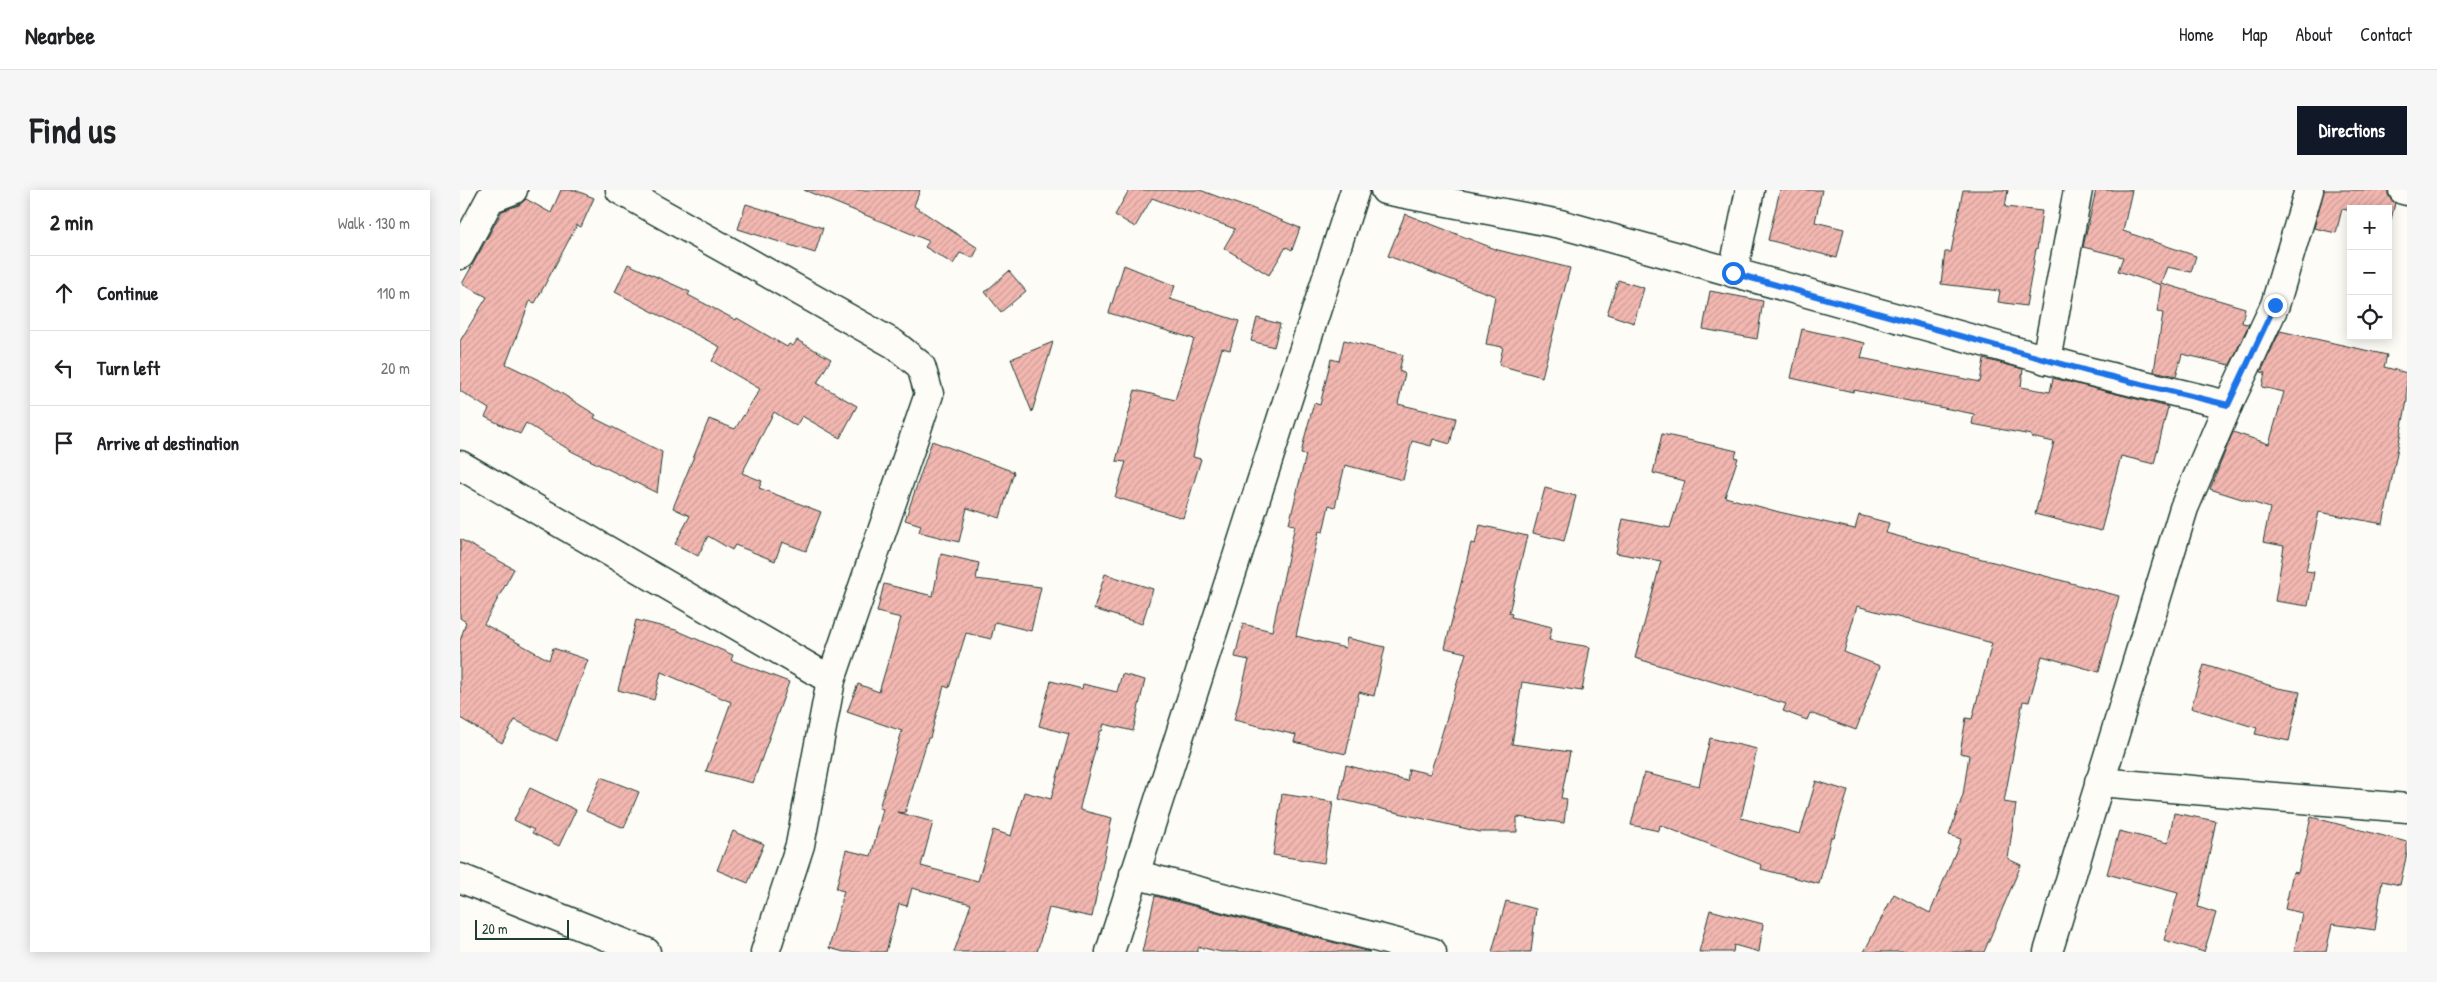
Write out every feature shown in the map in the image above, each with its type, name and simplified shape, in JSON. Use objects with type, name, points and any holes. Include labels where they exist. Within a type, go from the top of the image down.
[{"type":"street","points":[[460,255],[490,199],[513,190]]},
{"type":"street","points":[[620,190],[894,344],[921,366],[929,394],[831,680],[800,845],[765,952]]},
{"type":"street","points":[[1110,952],[1355,190]]},
{"type":"street","points":[[1385,190],[1560,224],[2046,360],[2228,405]]},
{"type":"street","points":[[1733,273],[1750,190]]},
{"type":"street","points":[[2046,360],[2078,190]]},
{"type":"street","points":[[2048,952],[2184,508],[2228,405],[2275,305],[2309,190]]},
{"type":"street","points":[[2403,190],[2407,192]]},
{"type":"street","points":[[460,465],[831,680]]},
{"type":"street","points":[[2099,782],[2407,808]]},
{"type":"street","points":[[1134,874],[1432,952]]},
{"type":"street","points":[[460,878],[646,952]]},
{"type":"building","points":[[561,190],[575,190],[594,198],[581,227],[577,225],[535,303],[530,301],[506,364],[545,383],[596,415],[594,418],[662,452],[657,493],[573,452],[526,423],[520,434],[485,417],[489,409],[460,391],[460,341],[487,297],[462,284],[502,211],[519,205],[526,199],[551,213]]},
{"type":"building","points":[[804,190],[920,190],[914,206],[978,248],[973,258],[960,253],[953,264],[925,247],[929,241]]},
{"type":"building","points":[[1129,190],[1200,190],[1249,207],[1300,228],[1292,250],[1286,247],[1269,275],[1224,248],[1235,229],[1152,198],[1135,227],[1115,215]]},
{"type":"building","points":[[1780,190],[1822,190],[1815,222],[1844,229],[1837,258],[1768,240]]},
{"type":"building","points":[[1963,190],[2008,190],[2005,207],[2042,211],[2026,306],[1998,302],[2000,291],[1941,284],[1945,252],[1951,252]]},
{"type":"building","points":[[2096,190],[2132,190],[2123,231],[2196,256],[2191,272],[2167,267],[2161,283],[2245,308],[2242,323],[2249,324],[2230,365],[2182,354],[2176,376],[2154,371],[2163,313],[2157,312],[2161,285],[2118,271],[2123,257],[2083,247]]},
{"type":"building","points":[[2324,190],[2388,190],[2388,195],[2395,203],[2392,216],[2392,205],[2347,205],[2347,210],[2342,209],[2336,233],[2314,228]]},
{"type":"building","points":[[746,204],[823,228],[815,253],[738,229]]},
{"type":"building","points":[[1405,214],[1498,250],[1570,268],[1542,377],[1499,365],[1503,347],[1486,344],[1495,296],[1388,256]]},
{"type":"building","points":[[628,264],[690,292],[688,295],[736,320],[737,318],[787,347],[789,344],[793,346],[797,340],[831,359],[817,383],[857,406],[840,438],[802,416],[796,426],[774,412],[742,473],[762,481],[759,488],[821,512],[806,551],[782,542],[775,561],[735,545],[732,550],[708,536],[698,556],[675,544],[690,516],[673,508],[709,419],[735,429],[760,389],[712,361],[720,347],[615,292]]},
{"type":"building","points":[[1124,265],[1175,286],[1170,299],[1239,321],[1230,350],[1222,348],[1193,457],[1201,459],[1183,518],[1115,497],[1126,462],[1116,461],[1135,390],[1175,400],[1194,339],[1109,313]]},
{"type":"building","points":[[1009,271],[1026,291],[1001,312],[985,292]]},
{"type":"building","points":[[1618,280],[1644,288],[1634,323],[1607,314]]},
{"type":"building","points":[[1710,291],[1763,301],[1757,339],[1703,329]]},
{"type":"building","points":[[1257,318],[1280,324],[1274,347],[1251,341]]},
{"type":"building","points":[[1802,329],[1865,343],[1861,358],[1980,382],[1984,359],[2023,369],[2021,387],[2050,392],[2053,378],[2168,407],[2154,464],[2121,456],[2101,531],[2035,514],[2054,442],[2031,437],[2031,435],[1972,424],[1974,414],[1854,390],[1853,392],[1791,378]]},
{"type":"building","points":[[2280,331],[2387,355],[2384,367],[2407,373],[2407,401],[2383,524],[2319,512],[2306,571],[2314,572],[2308,606],[2275,601],[2284,546],[2263,542],[2270,508],[2210,489],[2233,432],[2269,444],[2284,392],[2262,387],[2265,373],[2261,372]]},
{"type":"building","points":[[1344,340],[1403,355],[1399,371],[1405,373],[1398,404],[1456,418],[1450,444],[1433,439],[1431,446],[1412,441],[1403,480],[1345,465],[1335,507],[1329,505],[1323,532],[1319,531],[1296,636],[1345,648],[1347,638],[1385,647],[1374,696],[1359,692],[1346,754],[1294,742],[1296,735],[1234,720],[1249,660],[1235,657],[1243,624],[1272,631],[1295,525],[1289,524],[1306,455],[1301,454],[1305,436],[1314,403],[1320,405],[1331,359],[1339,361]]},
{"type":"building","points":[[1053,342],[1032,412],[1011,359]]},
{"type":"building","points":[[1662,434],[1737,451],[1735,457],[1738,458],[1725,497],[1779,512],[1855,529],[1859,515],[1889,523],[1886,533],[2119,596],[2099,672],[2042,656],[2029,702],[2023,701],[2004,802],[2016,804],[2008,859],[2021,865],[1984,952],[1864,952],[1894,894],[1930,913],[1961,839],[1949,835],[1963,795],[1969,755],[1960,753],[1966,718],[1972,719],[1992,643],[1857,606],[1844,652],[1880,666],[1856,730],[1810,713],[1807,720],[1783,711],[1786,704],[1635,658],[1661,561],[1616,553],[1623,519],[1670,528],[1685,481],[1653,473]]},
{"type":"building","points":[[932,441],[1014,472],[1000,518],[967,508],[959,542],[919,532],[921,525],[905,520]]},
{"type":"building","points":[[1545,488],[1576,496],[1564,541],[1533,533]]},
{"type":"building","points":[[1480,525],[1527,536],[1509,613],[1512,614],[1511,617],[1552,627],[1549,640],[1590,647],[1582,691],[1522,682],[1512,744],[1570,752],[1561,798],[1567,799],[1564,823],[1517,817],[1517,832],[1480,832],[1339,799],[1346,765],[1407,781],[1409,769],[1430,774],[1466,653],[1445,648],[1471,543],[1475,544]]},
{"type":"building","points":[[460,539],[514,569],[484,624],[549,660],[553,648],[588,660],[557,741],[515,720],[502,743],[460,718],[460,641],[466,622],[460,618]]},
{"type":"building","points":[[941,554],[979,563],[976,579],[1041,587],[1031,631],[995,622],[991,639],[966,633],[949,688],[944,686],[930,738],[928,738],[905,813],[897,812],[933,822],[921,866],[978,881],[993,830],[1011,836],[1024,792],[1051,799],[1069,734],[1039,726],[1051,681],[1082,689],[1083,684],[1117,692],[1122,674],[1145,680],[1133,731],[1104,724],[1102,731],[1100,731],[1080,807],[1080,810],[1112,818],[1092,917],[1049,908],[1037,952],[954,952],[971,904],[912,888],[907,906],[899,904],[886,952],[844,952],[829,948],[844,891],[836,889],[846,850],[871,856],[883,809],[879,808],[902,731],[847,712],[858,684],[879,692],[901,618],[877,612],[884,584],[933,596]]},
{"type":"building","points":[[1105,574],[1153,589],[1142,624],[1094,609]]},
{"type":"building","points":[[636,620],[676,630],[733,655],[731,660],[789,682],[753,783],[706,771],[731,702],[661,672],[654,700],[618,690]]},
{"type":"building","points":[[2204,665],[2278,688],[2300,692],[2289,741],[2255,734],[2257,728],[2191,708]]},
{"type":"building","points":[[1710,738],[1757,749],[1741,818],[1800,834],[1816,781],[1848,791],[1834,837],[1831,837],[1819,884],[1761,869],[1762,865],[1660,825],[1659,831],[1631,825],[1644,773],[1699,786]]},
{"type":"building","points":[[601,777],[639,792],[624,828],[586,811]]},
{"type":"building","points":[[530,788],[576,810],[559,846],[532,833],[534,830],[514,820]]},
{"type":"building","points":[[1282,794],[1333,802],[1324,863],[1273,855]]},
{"type":"building","points":[[2174,813],[2216,821],[2198,907],[2216,913],[2204,952],[2164,940],[2178,893],[2107,874],[2119,831],[2168,843]]},
{"type":"building","points":[[2311,817],[2407,842],[2407,853],[2400,885],[2382,881],[2375,930],[2332,924],[2326,952],[2294,952],[2302,913],[2285,909],[2293,872],[2298,873]]},
{"type":"building","points":[[733,831],[764,844],[748,883],[717,870]]},
{"type":"building","points":[[1155,896],[1370,952],[1221,952],[1199,947],[1197,952],[1142,952]]},
{"type":"building","points":[[1506,901],[1536,909],[1531,952],[1492,952]]},
{"type":"building","points":[[1710,910],[1763,924],[1759,952],[1734,945],[1733,952],[1699,952]]},
{"type":"route","points":[[1733,273],[2087,371],[2228,405],[2275,305]]}]
